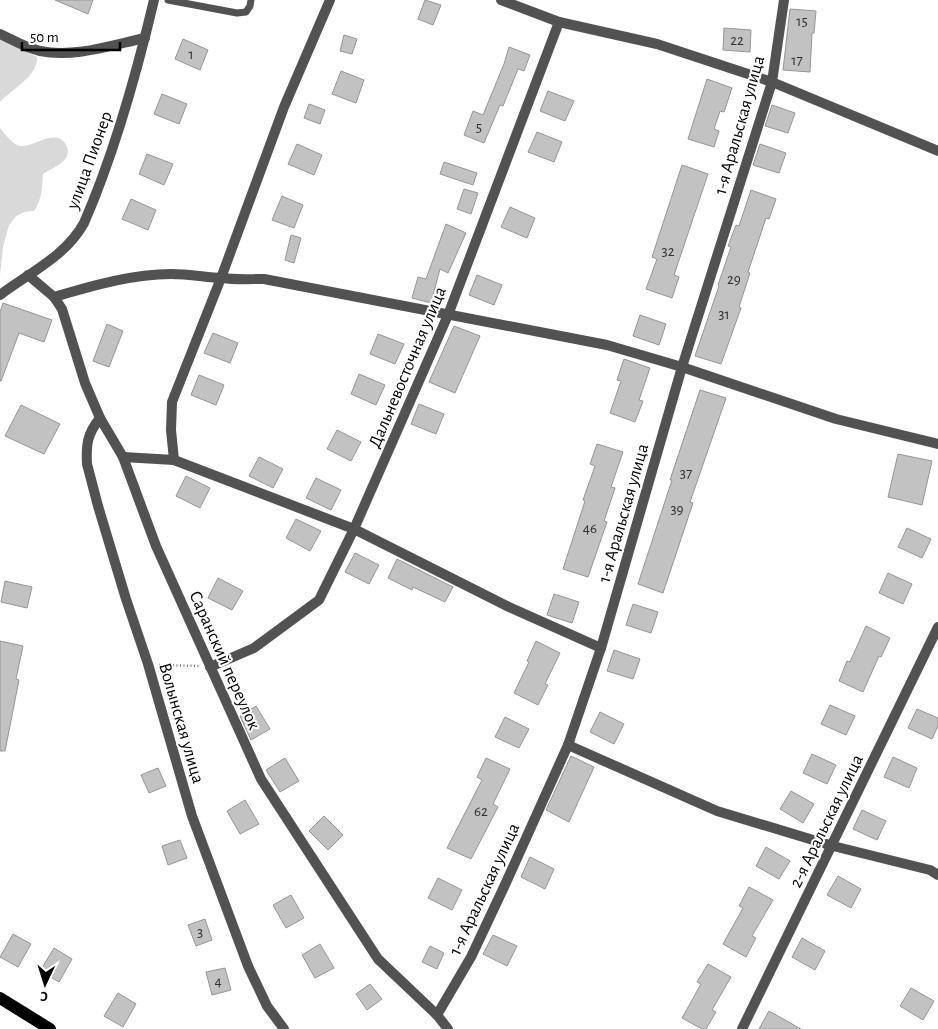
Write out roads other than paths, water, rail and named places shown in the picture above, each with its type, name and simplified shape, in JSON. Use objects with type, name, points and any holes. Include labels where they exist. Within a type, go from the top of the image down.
[{"type":"main road","points":[[0,998],[50,1029]]},
{"type":"street","name":"улица Пионер","points":[[0,295],[70,244],[84,223],[115,140],[145,38],[154,0]]},
{"type":"street","points":[[174,460],[171,430],[172,402],[221,278],[284,107],[330,0]]},
{"type":"street","points":[[501,0],[559,22],[657,44],[772,82],[938,151]]},
{"type":"street","name":"1-я Аральская улица","points":[[437,1015],[479,940],[568,745],[601,648],[682,367],[772,82],[784,0]]},
{"type":"street","name":"Дальневосточная улица","points":[[210,667],[254,648],[319,600],[354,529],[448,314],[559,22]]},
{"type":"street","points":[[0,34],[40,51],[57,53],[105,47],[145,38]]},
{"type":"street","points":[[54,298],[110,282],[146,276],[190,274],[221,278],[264,279],[607,345],[682,367],[836,419],[938,444]]},
{"type":"street","name":"Саранский переулок","points":[[28,275],[54,298],[62,309],[85,383],[100,418],[123,457],[156,546],[261,779],[378,959],[437,1015],[448,1029]]},
{"type":"street","name":"Волынская улица","points":[[100,418],[91,429],[86,447],[87,464],[126,599],[148,664],[192,816],[248,966],[267,1006],[284,1029]]},
{"type":"street","points":[[123,457],[174,460],[354,529],[509,607],[601,648]]},
{"type":"street","name":"2-я Аральская улица","points":[[742,1029],[833,846],[938,627]]},
{"type":"street","points":[[568,745],[717,811],[833,846],[930,870],[938,875]]},
{"type":"lane","points":[[168,0],[237,13],[246,12],[251,0]]}]
